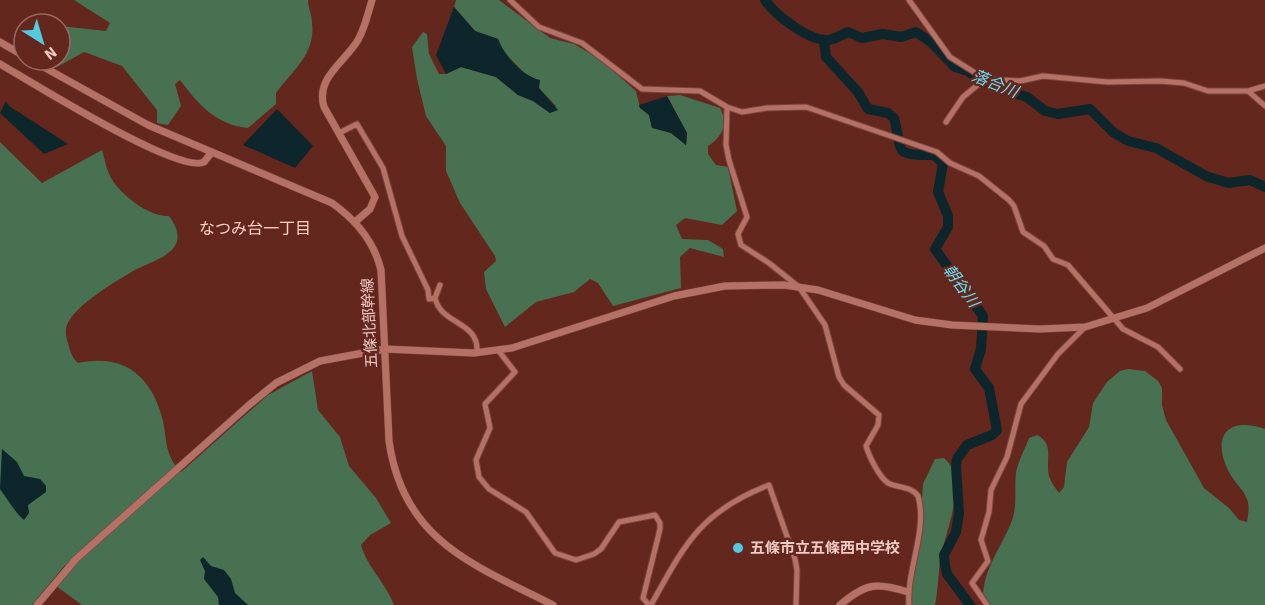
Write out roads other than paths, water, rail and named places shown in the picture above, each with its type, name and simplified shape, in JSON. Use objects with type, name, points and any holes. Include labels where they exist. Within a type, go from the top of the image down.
[{"type":"street","points":[[355,222],[370,209],[375,197],[324,107],[322,90],[328,76],[360,36],[372,0]]},
{"type":"street","points":[[510,0],[539,27],[582,43],[608,60],[637,87],[700,91],[727,107],[742,112],[767,108],[806,107],[937,152],[950,164],[979,176],[1009,201],[1014,206],[1023,232],[1044,246],[1053,259],[1068,265],[1086,283],[1114,320],[1128,333],[1158,347],[1180,369]]},
{"type":"street","points":[[909,0],[950,57],[986,79],[1020,81],[1043,76],[1107,82],[1160,81],[1184,83],[1208,91],[1248,91],[1265,86]]},
{"type":"street","points":[[0,64],[129,138],[193,165],[204,162],[212,152]]},
{"type":"street","name":"五條北部幹線","points":[[52,72],[132,117],[321,198],[355,222],[366,236],[379,262],[382,279],[392,462],[410,505],[455,555],[553,605]]},
{"type":"street","points":[[946,122],[958,102],[986,79]]},
{"type":"street","points":[[1248,91],[1265,106]]},
{"type":"street","points":[[727,107],[726,145],[747,217],[738,234],[738,240],[741,245],[769,263],[799,287],[825,325],[839,377],[851,393],[879,415],[878,425],[866,446],[882,477],[887,482],[915,492],[918,496],[916,559],[908,592],[909,605]]},
{"type":"street","points":[[339,134],[357,124],[387,180],[402,236],[432,299],[446,317],[467,327],[476,342],[477,352]]},
{"type":"street","points":[[37,605],[76,559],[276,383],[320,361],[385,349],[477,352],[498,350],[527,344],[692,291],[742,285],[799,287],[838,294],[915,320],[988,328],[1052,330],[1085,327],[1114,320],[1158,303],[1265,248]]},
{"type":"street","points":[[432,299],[440,285]]},
{"type":"street","points":[[987,605],[972,583],[988,561],[981,540],[991,506],[991,489],[1007,458],[1017,415],[1026,396],[1058,354],[1085,327]]},
{"type":"street","points":[[498,350],[515,372],[485,404],[490,428],[476,460],[479,477],[489,489],[526,512],[555,553],[576,560],[594,554],[601,549],[619,522],[655,515],[660,523],[660,529],[643,598],[650,605],[680,553],[695,533],[726,505],[769,485],[795,559],[798,584],[796,605]]},
{"type":"street","points":[[840,605],[855,592],[870,585],[890,586],[908,592]]},
{"type":"water","points":[[454,7],[475,31],[498,39],[514,64],[533,78],[540,80],[539,88],[558,110],[550,113],[533,101],[518,95],[496,77],[461,67],[446,74],[436,55]]},
{"type":"water","points":[[667,96],[687,133],[686,145],[671,133],[652,128],[649,115],[640,108],[639,105]]},
{"type":"water","points":[[6,101],[9,106],[68,144],[44,154],[0,113]]},
{"type":"water","points":[[277,109],[313,146],[295,168],[243,145]]},
{"type":"water","points":[[2,449],[17,462],[24,476],[40,479],[46,486],[46,492],[28,505],[29,513],[24,520],[0,489]]},
{"type":"water","points":[[203,557],[211,566],[224,570],[231,579],[235,593],[248,605],[219,605],[218,597],[204,579],[205,571],[200,560]]},
{"type":"waterway","name":"落合川","points":[[765,0],[792,25],[818,39],[831,40],[848,32],[862,38],[883,34],[901,37],[916,32],[932,43],[955,67],[968,71],[984,83],[998,84],[1010,92],[1027,97],[1045,111],[1058,114],[1090,109],[1114,133],[1128,141],[1156,148],[1206,176],[1228,183],[1250,180],[1265,187]]},
{"type":"waterway","name":"朝谷川","points":[[824,41],[826,57],[858,92],[868,109],[888,113],[894,118],[902,149],[911,154],[934,155],[943,163],[938,192],[948,216],[948,227],[935,249],[983,316],[981,349],[975,369],[989,388],[997,430],[992,435],[967,445],[957,459],[959,513],[956,532],[944,555],[947,574],[970,605]]},
{"type":"place","name":"五條市立五條西中学校","points":[[738,548]]},
{"type":"district","name":"なつみ台一丁目","points":[[255,229]]}]
